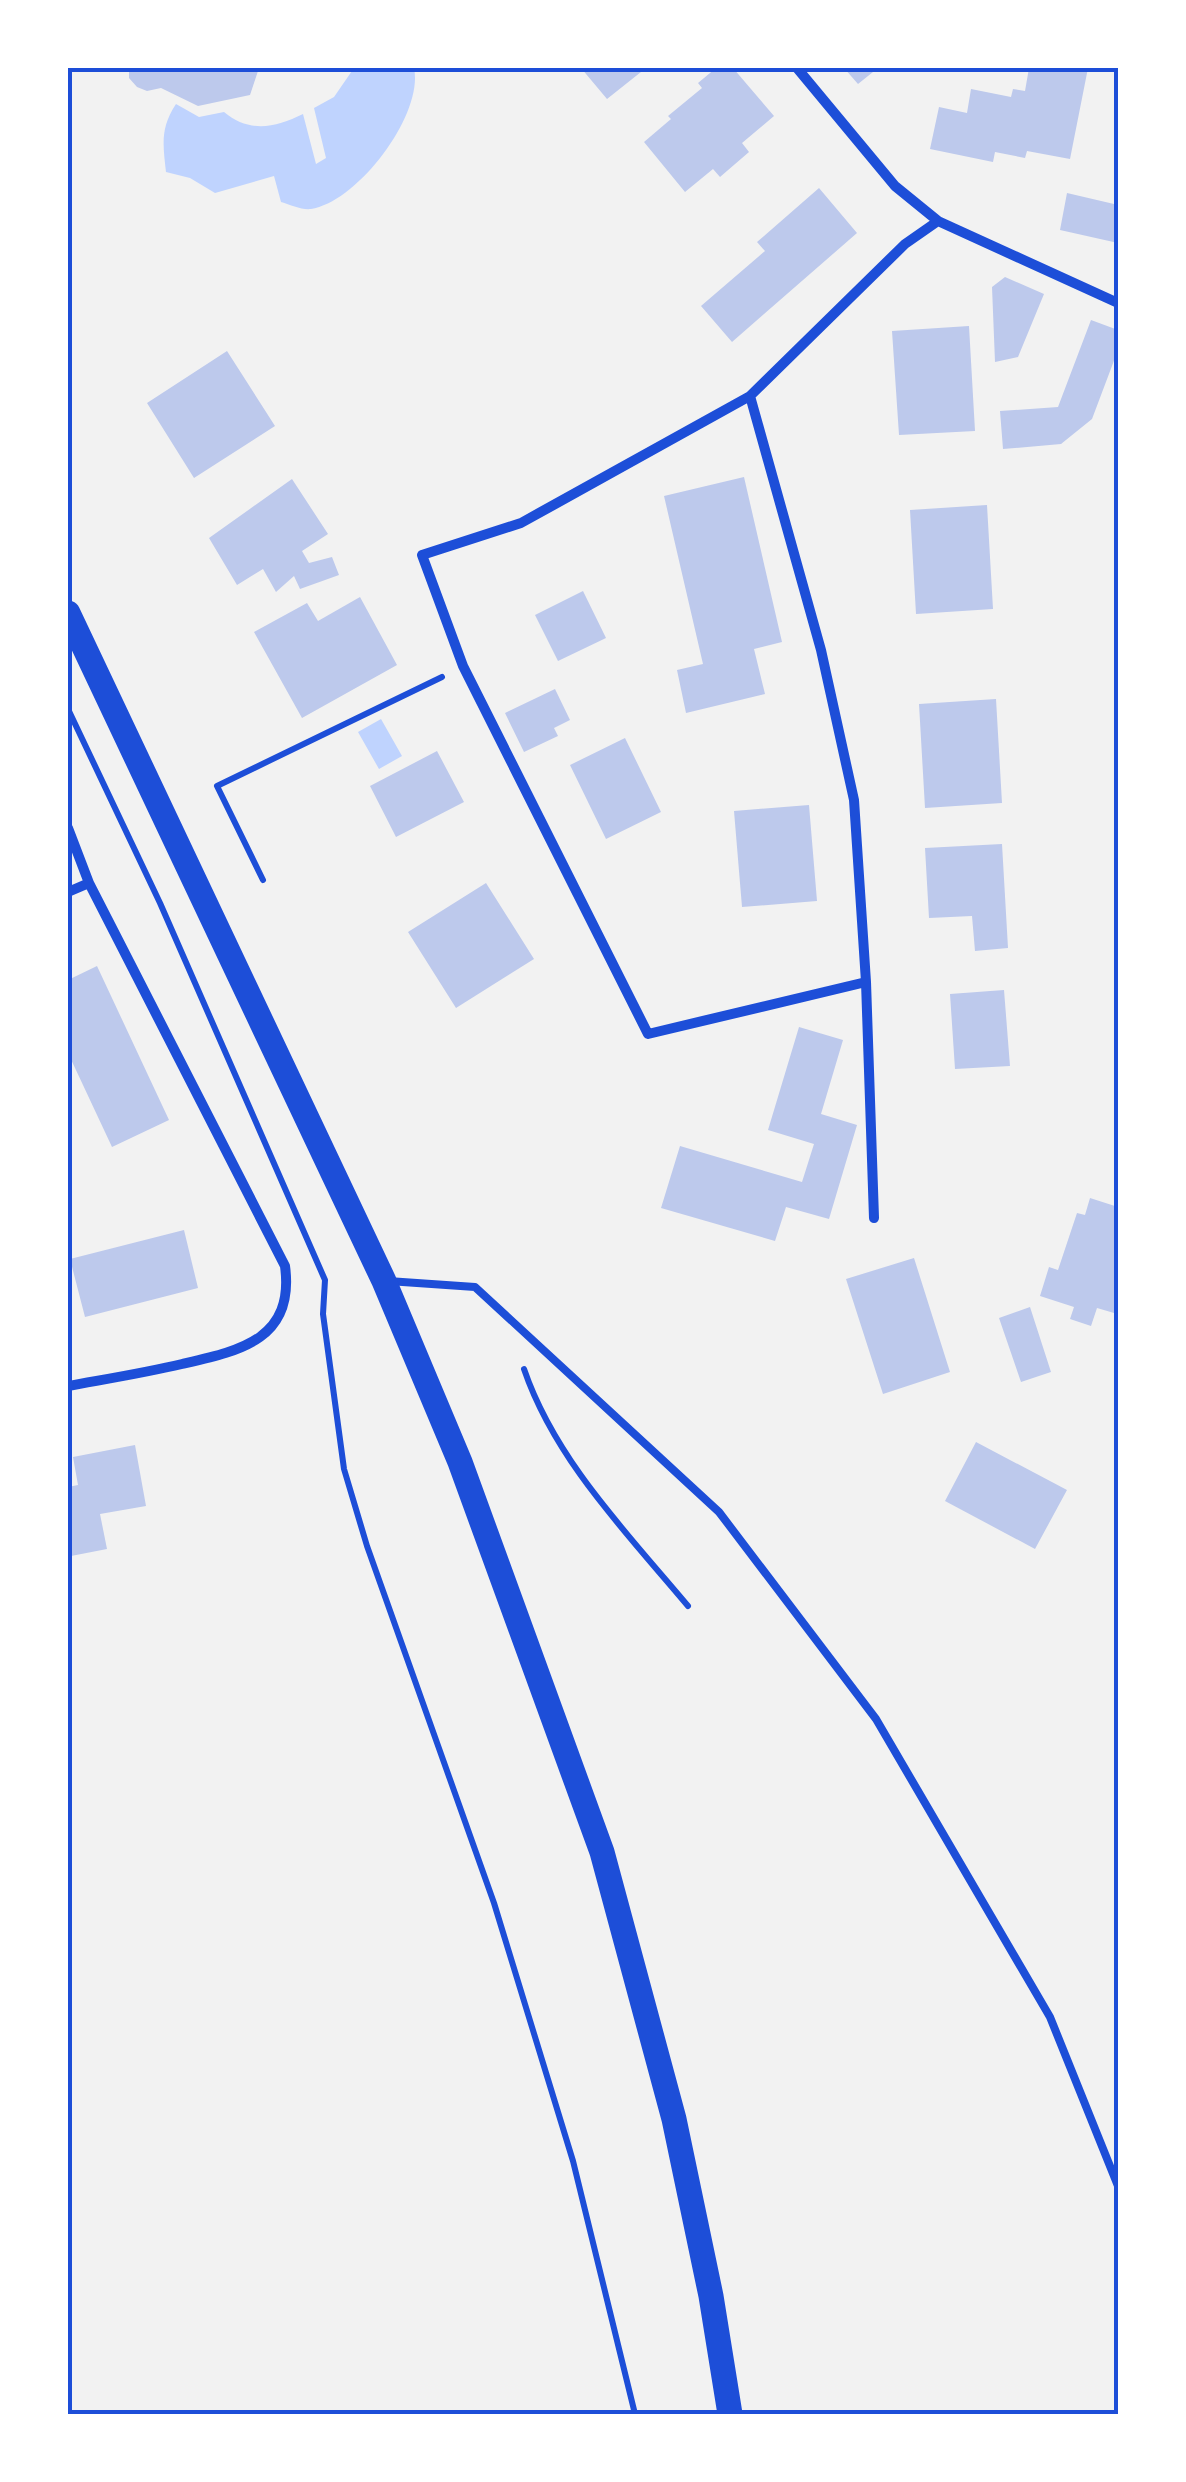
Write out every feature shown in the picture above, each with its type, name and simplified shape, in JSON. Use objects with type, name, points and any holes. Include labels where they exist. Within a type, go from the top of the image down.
[{"type":"main road","points":[[68,614],[384,1281],[460,1462],[602,1852],[674,2119],[711,2296],[730,2414]]},
{"type":"street","points":[[797,68],[895,186],[938,221],[1118,303]]},
{"type":"street","points":[[866,982],[648,1034],[463,666],[422,555],[521,523],[750,396],[905,244],[938,221]]},
{"type":"street","points":[[750,396],[821,650],[854,800],[866,982],[874,1218]]},
{"type":"street","points":[[68,828],[89,883],[285,1266],[289,1292],[266,1333],[241,1350],[68,1386]]},
{"type":"street","points":[[68,892],[89,883]]},
{"type":"lane","points":[[384,1281],[475,1287],[719,1512],[876,1718],[1050,2017],[1118,2186]]},
{"type":"path","points":[[263,880],[217,786],[463,666]]},
{"type":"path","points":[[68,709],[160,903],[325,1280],[322,1314],[344,1469],[367,1546],[500,1921],[572,2160],[635,2414]]},
{"type":"path","points":[[506,1315],[536,1402],[584,1482],[688,1606]]},
{"type":"water","points":[[354,68],[414,68],[414,87],[409,108],[384,153],[367,173],[329,203],[307,209],[281,202],[274,176],[215,193],[190,178],[166,172],[165,129],[176,104],[199,117],[224,112],[253,126],[282,123],[303,114],[316,164],[326,158],[314,108],[334,97]]},
{"type":"water","points":[[381,719],[402,756],[379,769],[358,732]]},
{"type":"building","points":[[129,68],[259,68],[250,95],[198,106],[161,88],[147,91],[137,87],[129,78]]},
{"type":"building","points":[[581,68],[646,68],[607,99]]},
{"type":"building","points":[[716,68],[733,68],[774,116],[742,143],[749,152],[720,177],[713,169],[685,192],[644,142],[702,88],[698,83]]},
{"type":"building","points":[[844,68],[878,68],[858,84]]},
{"type":"building","points":[[1029,68],[1088,68],[1070,159],[1027,151],[1025,158],[995,152],[993,162],[930,149],[939,107],[967,113],[971,89],[1011,97],[1013,89],[1025,91]]},
{"type":"building","points":[[819,188],[857,233],[732,342],[701,306],[765,251],[757,242]]},
{"type":"building","points":[[1117,189],[1118,243],[1060,230],[1067,193],[1114,204]]},
{"type":"building","points":[[1005,277],[1044,294],[1018,357],[995,362],[992,287]]},
{"type":"building","points":[[1091,320],[1118,330],[1118,350],[1092,419],[1061,444],[1003,449],[1000,411],[1058,407]]},
{"type":"building","points":[[969,326],[975,431],[899,435],[892,331]]},
{"type":"building","points":[[227,351],[275,426],[194,478],[147,403]]},
{"type":"building","points":[[744,477],[782,642],[754,649],[765,694],[686,713],[677,670],[703,664],[664,496]]},
{"type":"building","points":[[292,479],[328,534],[302,551],[309,563],[332,557],[339,575],[300,589],[294,576],[276,592],[263,569],[237,585],[209,538]]},
{"type":"building","points":[[987,505],[993,609],[916,614],[910,510]]},
{"type":"building","points":[[583,591],[606,638],[558,661],[535,615]]},
{"type":"building","points":[[360,597],[397,665],[302,718],[254,632],[307,603],[318,621]]},
{"type":"building","points":[[555,689],[570,720],[554,728],[558,736],[524,752],[505,713]]},
{"type":"building","points":[[996,699],[1002,803],[925,808],[919,704]]},
{"type":"building","points":[[625,738],[661,812],[606,839],[570,765]]},
{"type":"building","points":[[437,751],[464,802],[396,837],[370,786]]},
{"type":"building","points":[[809,805],[817,901],[742,907],[734,811]]},
{"type":"building","points":[[1002,844],[1008,948],[975,951],[972,916],[929,918],[925,848]]},
{"type":"building","points":[[486,883],[534,959],[456,1008],[408,932]]},
{"type":"building","points":[[97,966],[169,1120],[112,1147],[68,1053],[68,980]]},
{"type":"building","points":[[1004,990],[1010,1066],[955,1069],[950,994]]},
{"type":"building","points":[[799,1027],[843,1040],[821,1114],[857,1125],[829,1219],[786,1207],[775,1241],[661,1208],[680,1146],[802,1182],[814,1144],[768,1130]]},
{"type":"building","points":[[1090,1198],[1118,1207],[1118,1299],[1114,1313],[1097,1308],[1091,1326],[1070,1319],[1074,1307],[1040,1296],[1049,1267],[1058,1270],[1077,1213],[1085,1215]]},
{"type":"building","points":[[184,1230],[198,1288],[85,1317],[70,1259]]},
{"type":"building","points":[[914,1258],[950,1372],[883,1394],[846,1279]]},
{"type":"building","points":[[1030,1307],[1051,1372],[1021,1382],[999,1318]]},
{"type":"building","points":[[976,1442],[1067,1490],[1035,1549],[945,1501]]},
{"type":"building","points":[[135,1445],[146,1506],[100,1514],[107,1549],[71,1556],[68,1487],[78,1485],[73,1457]]}]
